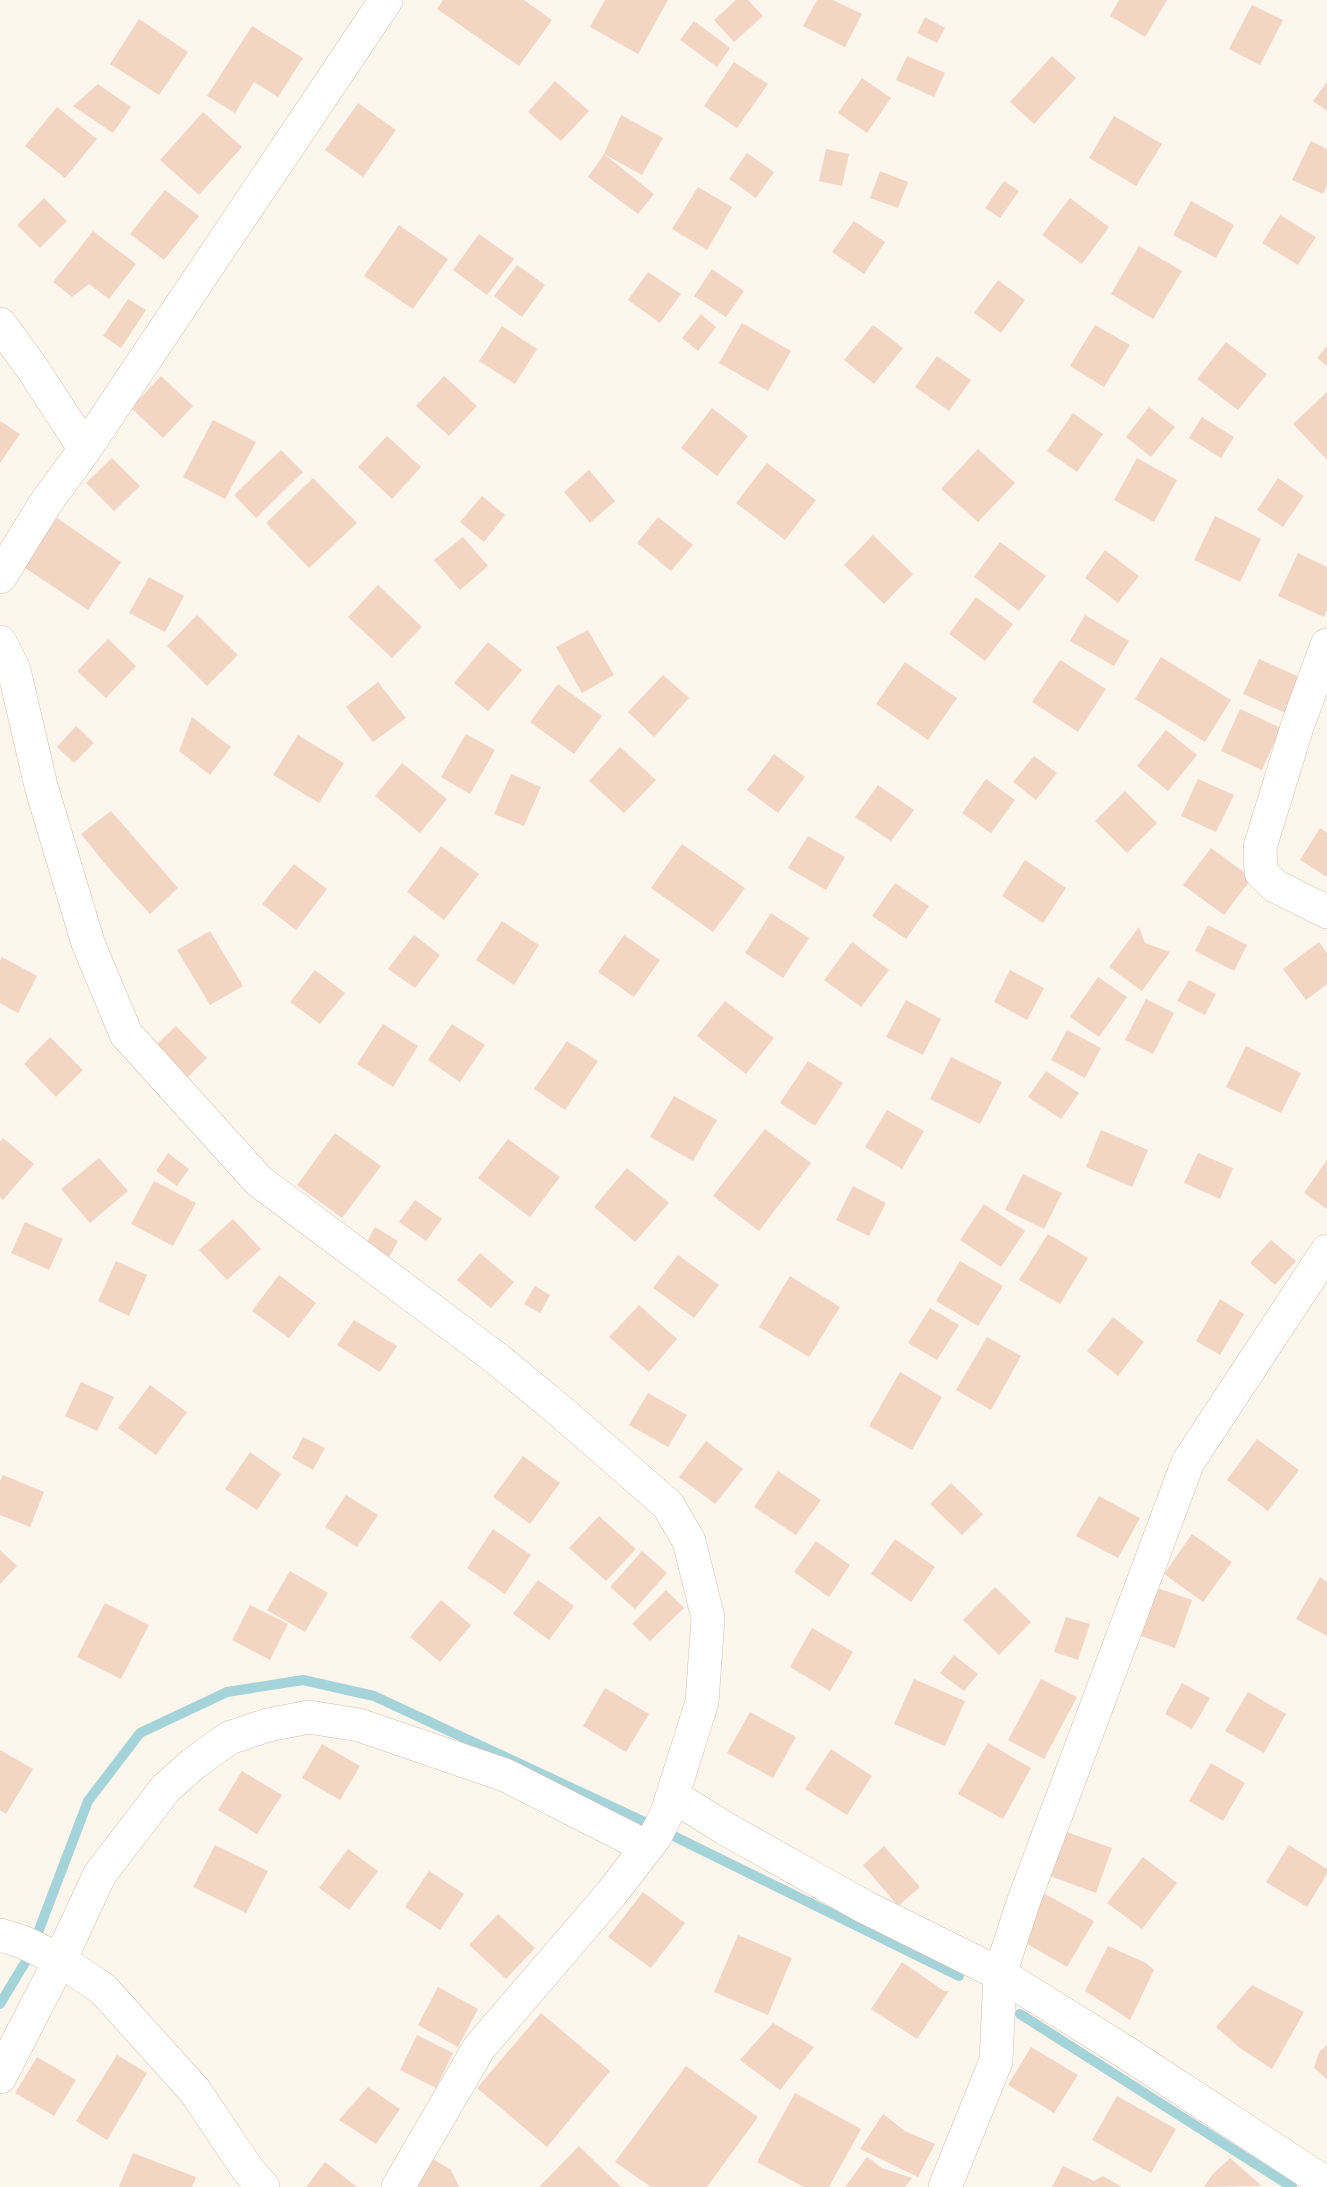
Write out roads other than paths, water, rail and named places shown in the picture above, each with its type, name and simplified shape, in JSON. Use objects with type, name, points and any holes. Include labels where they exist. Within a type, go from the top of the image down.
[{"type":"street","points":[[0,577],[45,504],[85,449],[386,0]]},
{"type":"street","points":[[0,324],[85,449]]},
{"type":"street","points":[[0,642],[14,670],[41,786],[88,944],[126,1034],[259,1181],[496,1358],[559,1410],[668,1505],[689,1542],[708,1618],[702,1702],[661,1823],[611,1894],[479,2048],[398,2187]]},
{"type":"street","points":[[1327,645],[1297,727],[1260,847],[1261,872],[1275,886],[1327,912]]},
{"type":"street","points":[[945,2187],[996,2061],[1000,1974],[1023,1903],[1188,1462],[1327,1251]]},
{"type":"street","points":[[0,2077],[31,1947],[100,1874],[166,1788],[193,1764],[229,1738],[268,1725],[309,1717],[359,1725],[506,1775],[661,1823],[726,1829],[865,1907],[1000,1974],[1122,2050],[1327,2184]]},
{"type":"street","points":[[31,1947],[103,1989],[187,2083],[248,2181]]},
{"type":"waterway","points":[[0,2004],[29,1956],[88,1801],[140,1733],[227,1692],[303,1680],[374,1696],[649,1824],[959,1976]]},
{"type":"waterway","points":[[1020,2014],[1292,2187]]}]
